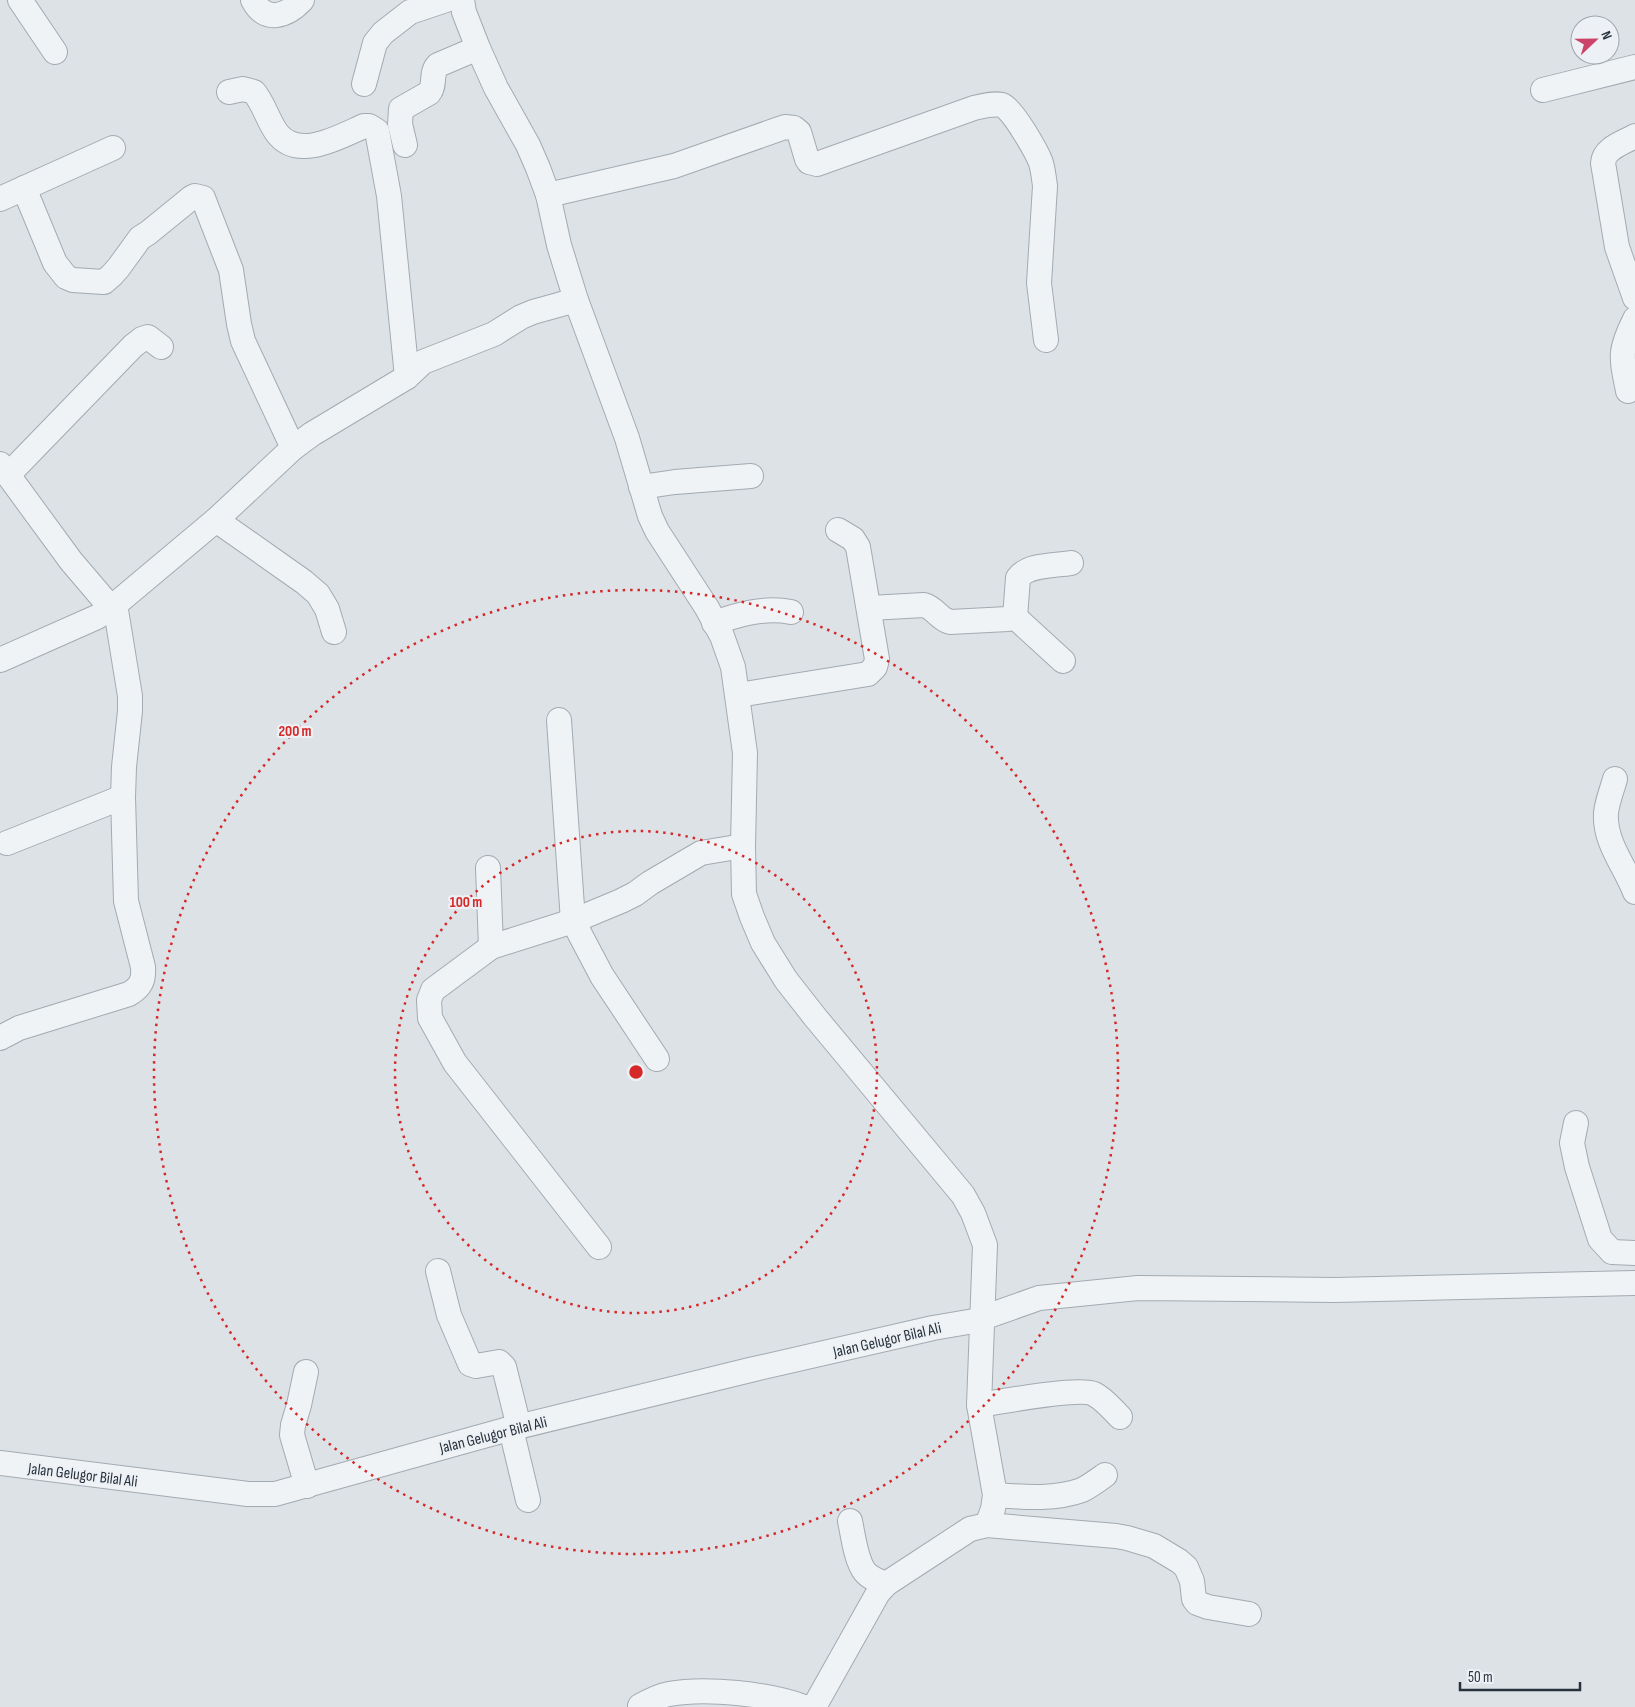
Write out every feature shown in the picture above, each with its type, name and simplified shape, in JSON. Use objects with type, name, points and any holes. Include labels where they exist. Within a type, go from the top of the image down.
[{"type":"street","points":[[20,0],[55,52]]},
{"type":"street","points":[[253,0],[261,12],[266,15],[282,14],[295,8],[302,0]]},
{"type":"street","points":[[364,84],[375,43],[383,33],[410,12],[446,0]]},
{"type":"street","points":[[462,0],[464,12],[478,48],[496,88],[528,145],[548,195],[559,245],[576,300],[627,438],[650,516],[657,531],[707,608],[734,667],[745,753],[744,894],[752,917],[763,943],[786,980],[963,1195],[973,1213],[985,1245],[978,1404],[995,1495],[988,1525]]},
{"type":"street","points":[[405,145],[400,124],[401,109],[432,90],[434,71],[438,65],[478,48]]},
{"type":"street","points":[[1543,90],[1635,67]]},
{"type":"street","points":[[229,92],[244,89],[254,92],[277,133],[287,142],[297,145],[309,146],[325,142],[364,126],[369,126],[376,131],[389,196],[407,377]]},
{"type":"street","points":[[548,195],[674,166],[785,127],[794,128],[799,132],[807,158],[812,164],[817,164],[966,110],[995,104],[1002,105],[1009,110],[1036,151],[1044,174],[1045,186],[1039,283],[1046,340]]},
{"type":"street","points":[[1635,136],[1607,152],[1603,163],[1617,247],[1635,298]]},
{"type":"street","points":[[0,200],[113,148]]},
{"type":"street","points":[[24,188],[55,263],[66,276],[74,280],[104,282],[112,276],[140,238],[191,198],[195,196],[203,198],[232,270],[239,324],[244,341],[293,448]]},
{"type":"street","points":[[0,660],[97,617],[113,606],[216,520],[293,448],[312,434],[407,377],[423,362],[494,334],[527,314],[576,300]]},
{"type":"street","points":[[1628,391],[1622,364],[1622,350],[1635,319]]},
{"type":"street","points":[[0,1038],[19,1028],[129,994],[139,988],[144,978],[143,966],[126,901],[123,797],[130,696],[113,606],[71,562],[4,470],[133,346],[148,337],[161,347]]},
{"type":"street","points":[[641,487],[675,482],[751,476]]},
{"type":"street","points":[[216,520],[318,594],[327,608],[334,632]]},
{"type":"street","points":[[738,695],[868,674],[875,666],[877,659],[870,608],[858,547],[853,539],[838,530]]},
{"type":"street","points":[[1015,616],[1018,578],[1022,573],[1032,569],[1071,563]]},
{"type":"street","points":[[870,608],[924,605],[933,609],[942,619],[950,622],[1008,619],[1015,616]]},
{"type":"street","points":[[714,623],[731,617],[765,610],[791,612]]},
{"type":"street","points":[[1015,616],[1064,662]]},
{"type":"street","points":[[559,720],[572,921],[602,976],[657,1059]]},
{"type":"street","points":[[1614,779],[1606,812],[1606,826],[1610,840],[1635,892]]},
{"type":"street","points":[[7,843],[123,797]]},
{"type":"street","points":[[599,1247],[455,1063],[430,1018],[429,1000],[433,990],[491,947],[572,921],[635,894],[701,853],[743,846]]},
{"type":"street","points":[[488,868],[491,947]]},
{"type":"street","points":[[1576,1123],[1572,1135],[1573,1153],[1600,1239],[1612,1252],[1635,1253]]},
{"type":"street","points":[[438,1271],[449,1315],[470,1364],[476,1366],[499,1362],[505,1370],[528,1500]]},
{"type":"street","name":"Jalan Gelugor Bilal Ali","points":[[0,1463],[248,1494],[275,1494],[306,1483],[516,1427],[1039,1298],[1138,1288],[1335,1290],[1635,1283]]},
{"type":"street","points":[[306,1372],[292,1435],[306,1483]]},
{"type":"street","points":[[978,1404],[1067,1392],[1091,1393],[1106,1402],[1120,1417]]},
{"type":"street","points":[[995,1495],[1026,1497],[1064,1494],[1081,1490],[1105,1475]]},
{"type":"street","points":[[850,1521],[860,1562],[865,1572],[872,1578],[886,1584]]},
{"type":"street","points":[[814,1707],[878,1594],[886,1584],[970,1529],[988,1525],[1116,1536],[1145,1544],[1162,1551],[1186,1567],[1192,1581],[1194,1599],[1197,1603],[1208,1607],[1249,1614]]},
{"type":"street","points":[[640,1706],[669,1694],[715,1692],[762,1697],[804,1707]]}]
